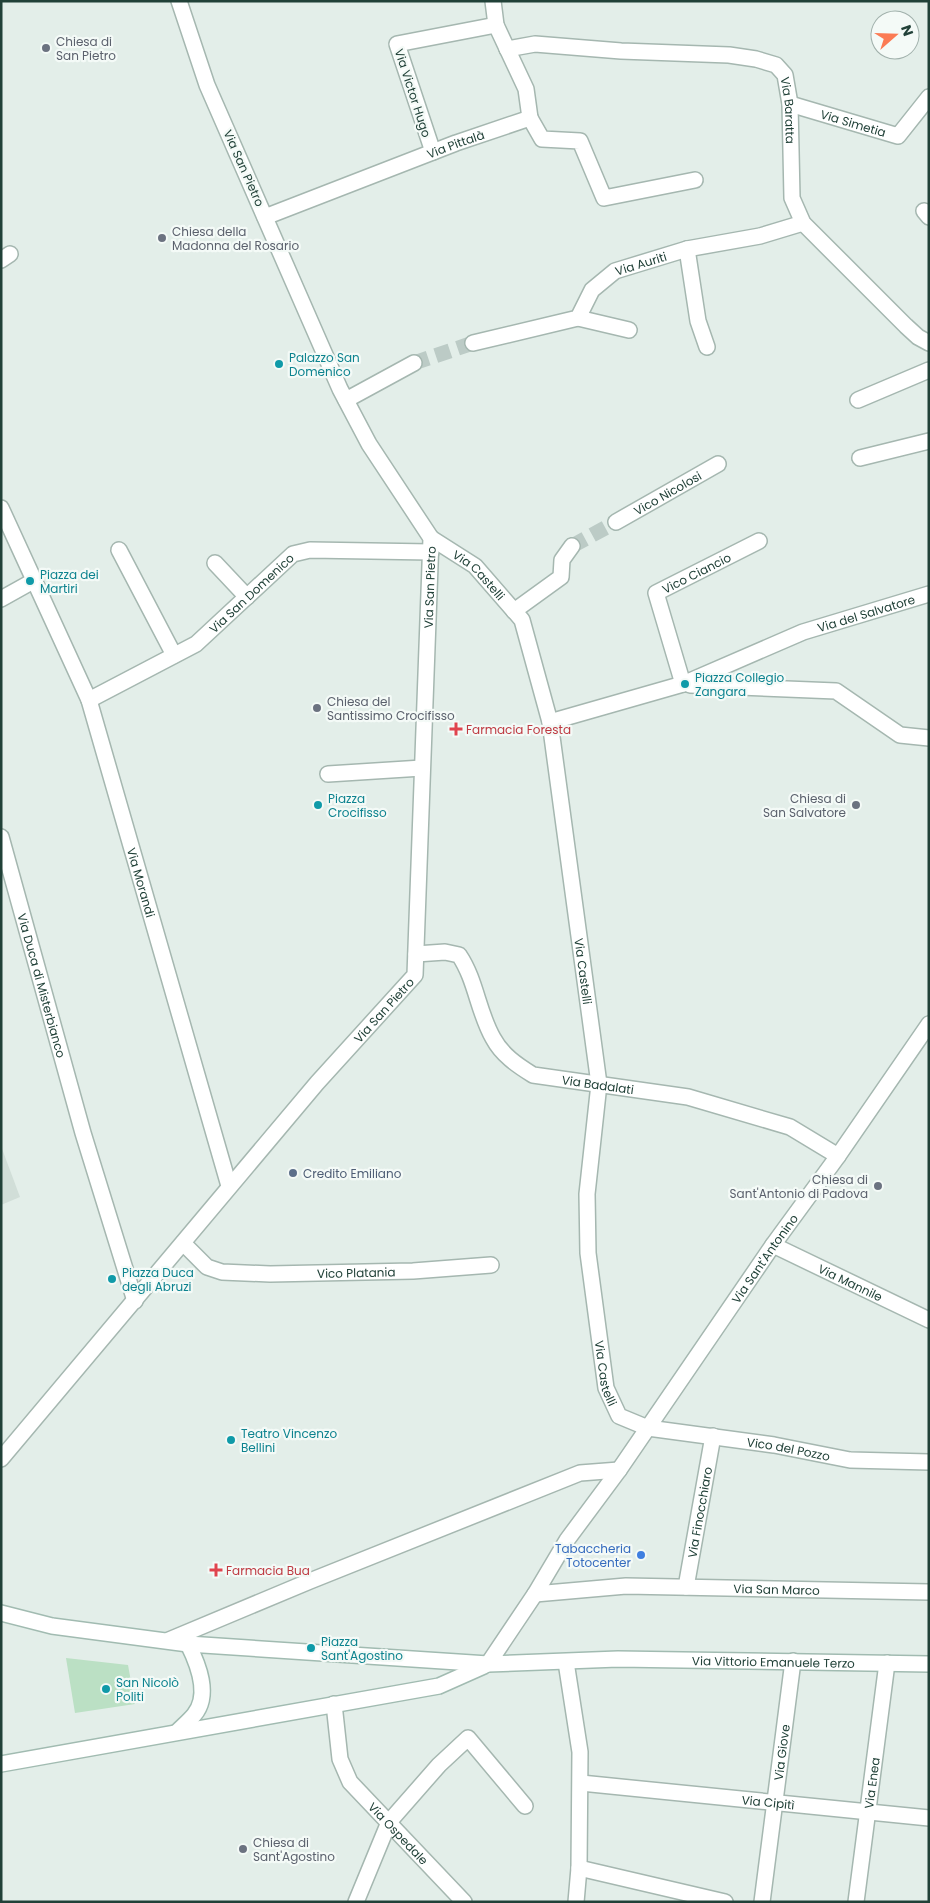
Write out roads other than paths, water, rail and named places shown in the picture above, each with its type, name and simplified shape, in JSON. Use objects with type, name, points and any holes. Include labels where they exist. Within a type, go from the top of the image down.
[{"type":"street","name":"Via San Pietro","points":[[1,1459],[316,1083],[415,975],[431,545],[369,444],[346,400],[207,85],[179,1]]},
{"type":"street","points":[[494,1],[496,25],[526,89],[530,118],[542,139],[580,141],[604,198],[696,180]]},
{"type":"street","name":"Via Victor Hugo","points":[[433,152],[397,44],[496,25]]},
{"type":"street","name":"Via Baratta","points":[[507,50],[536,44],[621,51],[729,54],[776,65],[785,75],[790,104],[792,198],[803,223],[906,326],[918,337],[929,343]]},
{"type":"street","name":"Via Simetia","points":[[790,104],[898,136],[929,97]]},
{"type":"street","name":"Via Pittalà","points":[[265,217],[433,152],[530,118]]},
{"type":"street","name":"Via Auriti","points":[[578,318],[592,290],[615,271],[687,249],[760,236],[803,223]]},
{"type":"street","points":[[687,249],[698,321],[707,347]]},
{"type":"street","points":[[473,343],[578,318],[629,330]]},
{"type":"street","points":[[346,400],[414,363]]},
{"type":"street","points":[[858,400],[929,370]]},
{"type":"street","points":[[860,458],[929,441]]},
{"type":"street","name":"Vico Nicolosi","points":[[616,522],[718,464]]},
{"type":"street","name":"Via Morandi","points":[[4,514],[89,700],[229,1186]]},
{"type":"street","name":"Vico Ciancio","points":[[683,684],[656,593],[759,542]]},
{"type":"street","name":"Via San Domenico","points":[[89,700],[196,644],[293,554],[310,550],[431,545]]},
{"type":"street","name":"Via Castelli","points":[[431,545],[475,566],[522,620],[550,722],[599,1084],[587,1194],[588,1243],[606,1388],[619,1416],[648,1428]]},
{"type":"street","points":[[514,611],[561,577],[562,560],[572,546]]},
{"type":"street","points":[[119,550],[174,655]]},
{"type":"street","points":[[215,563],[247,597]]},
{"type":"street","points":[[1,599],[35,580]]},
{"type":"street","name":"Via del Salvatore","points":[[683,684],[803,632],[929,594]]},
{"type":"street","points":[[550,722],[683,684],[836,691],[900,735],[929,738]]},
{"type":"street","points":[[328,774],[422,768]]},
{"type":"street","name":"Via Duca di Misterbianco","points":[[1,837],[83,1133],[135,1301]]},
{"type":"street","name":"Via Badalati","points":[[416,954],[445,952],[459,955],[468,968],[493,1038],[511,1061],[533,1075],[688,1097],[790,1126],[838,1156]]},
{"type":"street","name":"Via Sant'Antonino","points":[[488,1664],[535,1594],[567,1540],[619,1470],[773,1245],[838,1156],[929,1024]]},
{"type":"street","name":"Vico Platania","points":[[183,1243],[207,1267],[222,1272],[270,1274],[404,1272],[491,1265]]},
{"type":"street","name":"Via Mannile","points":[[773,1245],[929,1320]]},
{"type":"street","name":"Vico del Pozzo","points":[[648,1428],[713,1436],[850,1460],[929,1462]]},
{"type":"street","name":"Via Finocchiaro","points":[[686,1587],[713,1436]]},
{"type":"street","points":[[170,1640],[310,1581],[580,1473],[619,1470]]},
{"type":"street","name":"Via San Marco","points":[[535,1594],[626,1586],[929,1592]]},
{"type":"street","name":"Via Vittorio Emanuele Terzo","points":[[1,1613],[52,1626],[170,1640],[188,1644],[488,1664],[618,1659],[929,1664]]},
{"type":"street","points":[[177,1732],[196,1714],[202,1692],[199,1666],[188,1644]]},
{"type":"street","name":"Via Giove","points":[[762,1902],[793,1661]]},
{"type":"street","points":[[566,1662],[580,1752],[579,1868],[576,1896]]},
{"type":"street","name":"Via Enea","points":[[856,1902],[887,1663]]},
{"type":"street","points":[[1,1764],[439,1686],[488,1664]]},
{"type":"street","name":"Via Ospedale","points":[[334,1704],[340,1759],[350,1782],[464,1902]]},
{"type":"street","points":[[356,1902],[389,1822],[439,1765],[468,1738],[525,1806]]},
{"type":"street","name":"Via Cipitì","points":[[581,1784],[929,1818]]},
{"type":"street","points":[[579,1868],[596,1871],[665,1895],[726,1902]]},
{"type":"tunnel","points":[[414,363],[473,343]]},
{"type":"tunnel","points":[[572,546],[616,522]]},
{"type":"place","name":"Chiesa di San Pietro","points":[[46,48]]},
{"type":"place","name":"Chiesa della Madonna del Rosario","points":[[162,238]]},
{"type":"place","name":"Palazzo San Domenico","points":[[279,364]]},
{"type":"place","name":"Piazza dei Martiri","points":[[30,581]]},
{"type":"place","name":"Piazza Collegio Zangara","points":[[685,684]]},
{"type":"place","name":"Chiesa del Santissimo Crocifisso","points":[[317,708]]},
{"type":"place","name":"Farmacia Foresta","points":[[456,729]]},
{"type":"place","name":"Piazza Crocifisso","points":[[318,805]]},
{"type":"place","name":"Chiesa di San Salvatore","points":[[856,805]]},
{"type":"place","name":"Credito Emiliano","points":[[293,1173]]},
{"type":"place","name":"Chiesa di Sant'Antonio di Padova","points":[[878,1186]]},
{"type":"place","name":"Piazza Duca degli Abruzi","points":[[112,1279]]},
{"type":"place","name":"Teatro Vincenzo Bellini","points":[[231,1440]]},
{"type":"place","name":"Tabaccheria Totocenter","points":[[641,1555]]},
{"type":"place","name":"Farmacia Bua","points":[[216,1570]]},
{"type":"place","name":"Piazza Sant'Agostino","points":[[311,1648]]},
{"type":"place","name":"San Nicolò Politi","points":[[106,1689]]},
{"type":"place","name":"Chiesa di Sant'Agostino","points":[[243,1849]]}]
